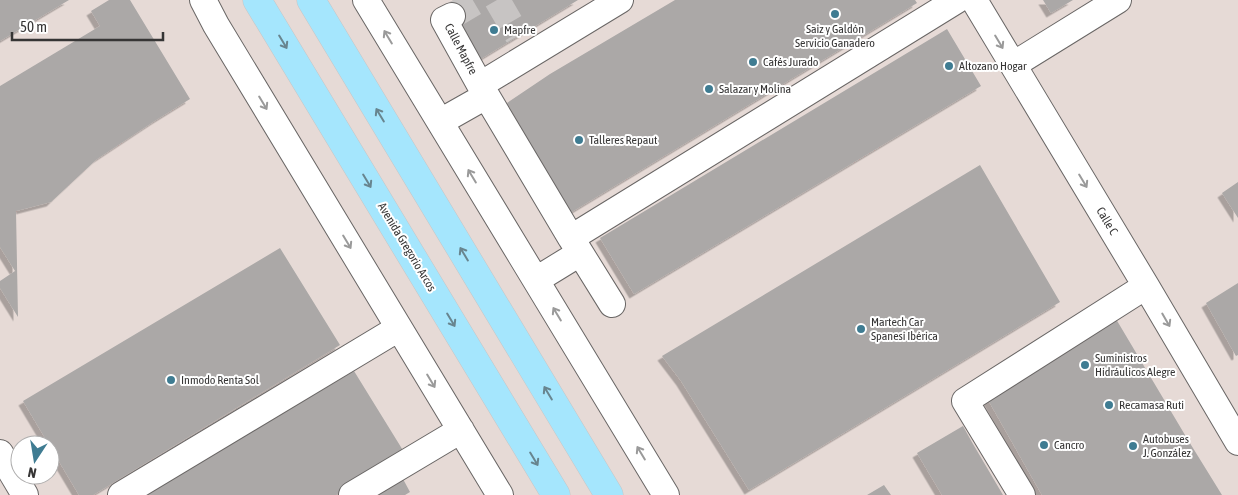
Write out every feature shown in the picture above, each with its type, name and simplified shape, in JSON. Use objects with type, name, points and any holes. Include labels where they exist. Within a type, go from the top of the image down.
[{"type":"main road","name":"Avenida Gregorio Arcos","points":[[257,0],[556,495]]},
{"type":"main road","points":[[311,0],[609,495]]},
{"type":"street","points":[[203,0],[216,25],[500,495]]},
{"type":"street","points":[[366,0],[666,495]]},
{"type":"street","points":[[440,122],[483,91],[524,46],[620,0]]},
{"type":"street","points":[[536,280],[575,246],[957,0]]},
{"type":"street","name":"Calle C","points":[[974,0],[1238,442]]},
{"type":"street","points":[[1013,65],[1118,0]]},
{"type":"street","name":"Calle Mapfre","points":[[452,16],[444,20],[483,91]]},
{"type":"street","points":[[483,91],[575,246],[612,304]]},
{"type":"street","points":[[1022,495],[965,401],[1146,286]]},
{"type":"street","points":[[121,495],[399,328]]},
{"type":"street","points":[[352,495],[461,430]]},
{"type":"street","points":[[0,453],[25,495]]},
{"type":"shaded area","points":[[0,0],[1238,0],[1238,495],[0,495]]},
{"type":"building","points":[[0,0],[69,0],[0,41]]},
{"type":"building","points":[[109,0],[130,0],[190,99],[97,159],[51,202],[16,211],[18,317],[0,288],[0,281],[15,271],[0,247],[0,86],[100,26],[91,11]]},
{"type":"building","name":"Mapfre","points":[[454,0],[578,0],[479,60],[452,15],[456,12],[450,2]]},
{"type":"building","points":[[675,0],[915,0],[917,3],[570,213],[507,103],[550,74]]},
{"type":"building","points":[[1043,0],[1073,0],[1051,13]]},
{"type":"building","points":[[947,29],[981,86],[634,294],[600,238]]},
{"type":"building","name":"Martech Car Spanesi Ibérica","points":[[980,165],[1060,302],[749,490],[681,381],[662,356]]},
{"type":"building","points":[[1238,182],[1238,218],[1222,193]]},
{"type":"building","name":"Inmodo Renta Sol","points":[[280,248],[340,345],[93,495],[79,495],[60,463],[60,435],[43,435],[23,401]]},
{"type":"building","points":[[1238,283],[1238,355],[1236,356],[1206,303]]},
{"type":"building","points":[[1116,319],[1222,495],[1042,495],[987,398]]},
{"type":"building","points":[[354,371],[404,452],[336,495],[146,495]]},
{"type":"building","points":[[963,426],[1003,495],[942,495],[917,453]]},
{"type":"building","points":[[403,479],[410,492],[405,495],[376,495]]},
{"type":"building","points":[[884,485],[891,495],[867,495]]},
{"type":"tunnel","points":[[452,16],[479,0]]},
{"type":"tunnel","points":[[497,0],[518,36]]},
{"type":"place","name":"Saiz y Galdón Servicio Ganadero","points":[[835,14]]},
{"type":"place","name":"Mapfre","points":[[494,30]]},
{"type":"place","name":"Cafés Jurado","points":[[753,62]]},
{"type":"place","name":"Altozano Hogar","points":[[949,66]]},
{"type":"place","name":"Salazar y Molina","points":[[709,89]]},
{"type":"place","name":"Talleres Repaut","points":[[579,140]]},
{"type":"place","name":"Martech Car Spanesi Ibérica","points":[[861,329]]},
{"type":"place","name":"Suministros Hidráulicos Alegre","points":[[1085,365]]},
{"type":"place","name":"Inmodo Renta Sol","points":[[171,380]]},
{"type":"place","name":"Recamasa Ruti","points":[[1109,405]]},
{"type":"place","name":"Cancro","points":[[1044,445]]},
{"type":"place","name":"Autobuses J. González","points":[[1133,446]]}]
